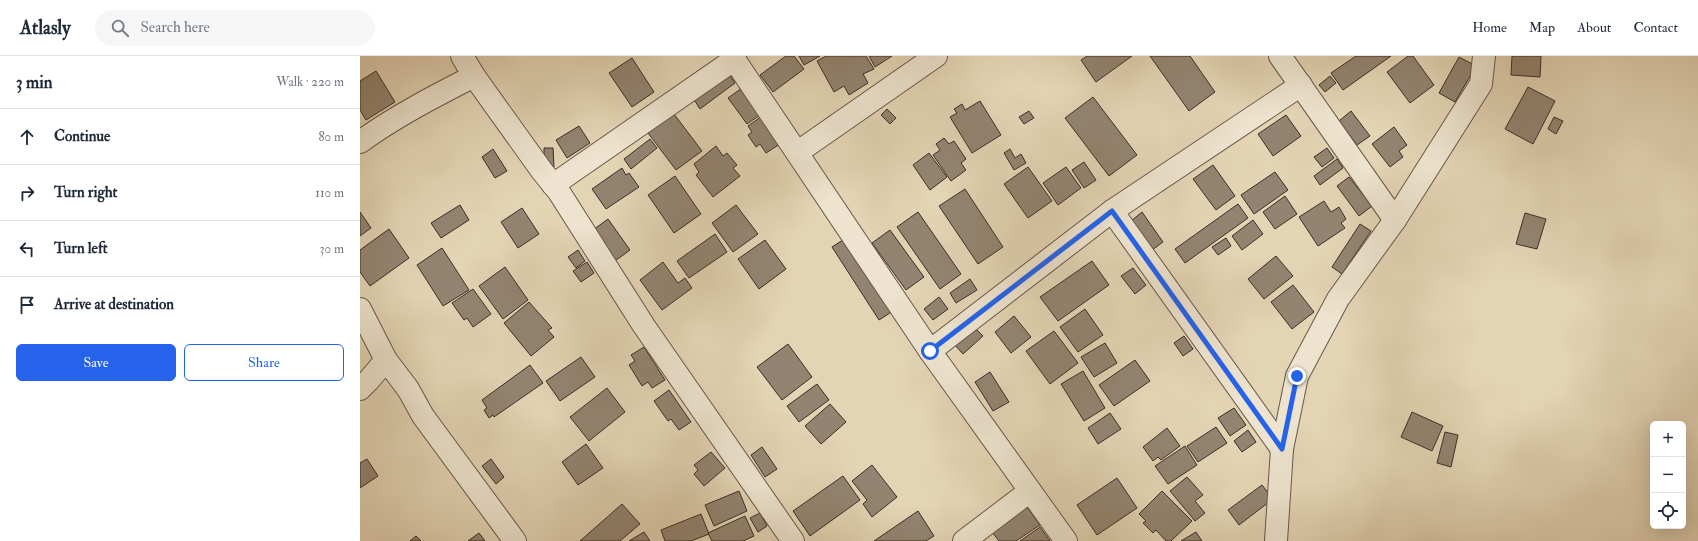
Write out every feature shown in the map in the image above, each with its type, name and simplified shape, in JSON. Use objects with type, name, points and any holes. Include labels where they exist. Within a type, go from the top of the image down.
[{"type":"street","points":[[462,56],[474,76],[553,185],[644,326],[793,541]]},
{"type":"street","points":[[798,152],[936,56]]},
{"type":"street","points":[[1280,56],[1395,220]]},
{"type":"street","points":[[1276,541],[1282,449],[1297,376],[1338,299],[1395,220],[1481,84],[1484,56]]},
{"type":"street","points":[[553,185],[734,58],[930,351],[1066,541]]},
{"type":"street","points":[[360,142],[429,99],[474,76]]},
{"type":"street","points":[[930,351],[1112,211],[1301,85]]},
{"type":"street","points":[[1112,211],[1282,449]]},
{"type":"street","points":[[360,309],[386,360],[408,389],[423,416],[516,541]]},
{"type":"street","points":[[360,389],[386,360]]},
{"type":"street","points":[[964,541],[1030,491]]},
{"type":"building","points":[[786,56],[794,56],[804,69],[773,92],[760,75]]},
{"type":"building","points":[[799,56],[820,56],[804,65]]},
{"type":"building","points":[[826,56],[866,56],[874,69],[863,74],[868,83],[849,95],[844,86],[834,92],[817,61]]},
{"type":"building","points":[[869,56],[892,56],[875,67]]},
{"type":"building","points":[[1087,56],[1132,56],[1096,82],[1081,60]]},
{"type":"building","points":[[1150,56],[1190,56],[1215,92],[1189,111]]},
{"type":"building","points":[[1356,56],[1391,56],[1343,90],[1331,73]]},
{"type":"building","points":[[1408,56],[1413,56],[1434,85],[1410,103],[1387,72]]},
{"type":"building","points":[[1512,56],[1541,56],[1540,77],[1511,75]]},
{"type":"building","points":[[1459,57],[1476,66],[1455,102],[1439,93]]},
{"type":"building","points":[[632,58],[654,92],[632,107],[609,73]]},
{"type":"building","points":[[376,71],[395,102],[366,120],[360,110],[360,81]]},
{"type":"building","points":[[728,73],[735,83],[700,109],[693,98]]},
{"type":"building","points":[[1330,76],[1336,83],[1325,92],[1319,85]]},
{"type":"building","points":[[1528,87],[1555,101],[1533,144],[1505,129]]},
{"type":"building","points":[[742,88],[760,115],[747,124],[728,98]]},
{"type":"building","points":[[1093,97],[1137,155],[1109,176],[1065,118]]},
{"type":"building","points":[[980,101],[1001,135],[972,153],[950,117],[957,113],[954,109],[962,104],[965,110]]},
{"type":"building","points":[[887,109],[896,118],[890,124],[881,115]]},
{"type":"building","points":[[1029,111],[1034,118],[1024,124],[1019,117]]},
{"type":"building","points":[[1351,111],[1370,136],[1357,145],[1339,121]]},
{"type":"building","points":[[674,114],[702,151],[676,170],[648,133]]},
{"type":"building","points":[[1286,115],[1301,136],[1273,156],[1258,134]]},
{"type":"building","points":[[762,116],[780,144],[766,153],[760,144],[756,147],[748,135],[752,132],[748,126]]},
{"type":"building","points":[[1554,117],[1563,121],[1556,134],[1548,129]]},
{"type":"building","points":[[579,126],[590,143],[567,158],[556,140]]},
{"type":"building","points":[[1394,127],[1407,145],[1399,151],[1403,157],[1390,167],[1372,144]]},
{"type":"building","points":[[944,138],[949,144],[954,141],[966,159],[961,163],[966,170],[951,181],[933,155],[940,150],[936,144]]},
{"type":"building","points":[[650,139],[657,148],[631,169],[624,159]]},
{"type":"building","points":[[716,146],[723,156],[727,153],[737,165],[733,168],[740,176],[713,197],[696,175],[699,172],[694,164]]},
{"type":"building","points":[[544,148],[553,148],[554,167],[544,168]]},
{"type":"building","points":[[1327,148],[1334,158],[1322,167],[1314,157]]},
{"type":"building","points":[[493,149],[507,171],[495,178],[482,157]]},
{"type":"building","points":[[1010,149],[1015,158],[1021,154],[1026,163],[1014,170],[1004,153]]},
{"type":"building","points":[[929,153],[947,177],[930,190],[913,165]]},
{"type":"building","points":[[1337,159],[1343,168],[1320,185],[1314,176]]},
{"type":"building","points":[[1084,162],[1096,180],[1084,188],[1072,170]]},
{"type":"building","points":[[1213,165],[1235,196],[1216,210],[1193,179]]},
{"type":"building","points":[[1028,167],[1052,201],[1028,218],[1004,184]]},
{"type":"building","points":[[1066,167],[1081,188],[1058,205],[1043,183]]},
{"type":"building","points":[[622,168],[626,175],[629,173],[639,187],[606,209],[592,189]]},
{"type":"building","points":[[1275,172],[1288,190],[1254,214],[1241,195]]},
{"type":"building","points":[[675,176],[701,214],[674,233],[648,195]]},
{"type":"building","points":[[1349,177],[1372,206],[1359,216],[1337,186]]},
{"type":"building","points":[[965,189],[1003,247],[978,264],[939,206]]},
{"type":"building","points":[[1285,196],[1297,214],[1275,229],[1263,212]]},
{"type":"building","points":[[1324,201],[1331,212],[1339,207],[1346,219],[1341,223],[1345,228],[1318,246],[1299,217]]},
{"type":"building","points":[[1238,204],[1248,218],[1185,263],[1175,249]]},
{"type":"building","points":[[460,205],[469,220],[441,238],[431,223]]},
{"type":"building","points":[[736,205],[758,234],[733,252],[712,223]]},
{"type":"building","points":[[522,208],[539,234],[518,248],[501,222]]},
{"type":"building","points":[[360,212],[371,228],[360,236]]},
{"type":"building","points":[[918,212],[961,274],[940,289],[897,227]]},
{"type":"building","points":[[1142,212],[1163,242],[1152,250],[1131,221]]},
{"type":"building","points":[[1525,213],[1546,219],[1537,249],[1516,244]]},
{"type":"building","points":[[608,219],[630,250],[615,261],[593,230]]},
{"type":"building","points":[[1253,220],[1263,234],[1242,250],[1232,236]]},
{"type":"building","points":[[1360,224],[1371,231],[1342,274],[1332,267]]},
{"type":"building","points":[[389,229],[409,258],[370,286],[360,272],[360,250]]},
{"type":"building","points":[[890,230],[924,277],[906,290],[872,243]]},
{"type":"building","points":[[715,234],[727,252],[689,278],[677,261]]},
{"type":"building","points":[[846,238],[893,311],[879,320],[832,247]]},
{"type":"building","points":[[1226,238],[1231,246],[1218,255],[1212,247]]},
{"type":"building","points":[[765,240],[786,269],[759,289],[738,259]]},
{"type":"building","points":[[442,248],[469,290],[443,306],[417,265]]},
{"type":"building","points":[[578,250],[585,261],[576,268],[568,257]]},
{"type":"building","points":[[1276,256],[1293,276],[1264,299],[1248,279]]},
{"type":"building","points":[[1092,261],[1109,285],[1058,321],[1040,297]]},
{"type":"building","points":[[587,262],[594,273],[581,282],[573,271]]},
{"type":"building","points":[[663,262],[678,283],[685,278],[692,288],[662,310],[640,280]]},
{"type":"building","points":[[505,267],[528,300],[503,319],[479,286]]},
{"type":"building","points":[[1133,268],[1146,285],[1135,294],[1121,276]]},
{"type":"building","points":[[970,279],[977,290],[956,303],[950,293]]},
{"type":"building","points":[[1293,285],[1314,312],[1292,329],[1271,302]]},
{"type":"building","points":[[473,289],[491,314],[473,327],[467,318],[464,320],[452,303]]},
{"type":"building","points":[[939,297],[948,309],[933,320],[924,309]]},
{"type":"building","points":[[529,302],[552,328],[548,330],[554,337],[531,356],[504,323]]},
{"type":"building","points":[[1085,309],[1103,335],[1078,352],[1060,327]]},
{"type":"building","points":[[1014,316],[1031,337],[1011,353],[995,332]]},
{"type":"building","points":[[973,326],[983,336],[963,354],[954,344]]},
{"type":"building","points":[[1054,331],[1078,363],[1050,384],[1026,351]]},
{"type":"building","points":[[1184,336],[1193,349],[1183,356],[1174,343]]},
{"type":"building","points":[[1105,343],[1117,363],[1094,377],[1081,357]]},
{"type":"building","points":[[788,344],[812,377],[782,400],[757,367]]},
{"type":"building","points":[[644,347],[665,380],[652,388],[648,382],[642,386],[629,365],[635,361],[631,355]]},
{"type":"building","points":[[581,357],[595,377],[560,401],[546,381]]},
{"type":"building","points":[[1135,360],[1150,381],[1114,406],[1099,385]]},
{"type":"building","points":[[530,365],[543,383],[494,417],[493,415],[489,418],[484,410],[487,408],[482,400]]},
{"type":"building","points":[[1083,371],[1105,408],[1084,421],[1061,384]]},
{"type":"building","points":[[990,372],[1009,402],[993,411],[975,382]]},
{"type":"building","points":[[817,384],[829,400],[799,422],[787,406]]},
{"type":"building","points":[[607,388],[625,412],[589,441],[570,417]]},
{"type":"building","points":[[669,390],[691,422],[679,430],[671,419],[668,421],[654,401]]},
{"type":"building","points":[[830,404],[846,422],[821,444],[805,426]]},
{"type":"building","points":[[1234,408],[1246,425],[1230,436],[1218,418]]},
{"type":"building","points":[[1412,412],[1443,426],[1432,451],[1401,437]]},
{"type":"building","points":[[1110,413],[1121,429],[1098,444],[1088,428]]},
{"type":"building","points":[[1216,427],[1227,443],[1198,462],[1187,446]]},
{"type":"building","points":[[1167,428],[1180,446],[1161,460],[1158,457],[1153,461],[1143,447]]},
{"type":"building","points":[[1248,430],[1256,442],[1242,452],[1234,441]]},
{"type":"building","points":[[1445,432],[1458,435],[1451,467],[1437,463]]},
{"type":"building","points":[[586,444],[603,468],[578,485],[562,462]]},
{"type":"building","points":[[1185,446],[1197,465],[1168,484],[1155,466]]},
{"type":"building","points":[[762,447],[777,469],[765,477],[751,455]]},
{"type":"building","points":[[711,452],[725,468],[704,486],[694,474],[698,470],[694,465]]},
{"type":"building","points":[[367,459],[378,476],[360,488],[360,463]]},
{"type":"building","points":[[491,459],[504,477],[496,484],[482,466]]},
{"type":"building","points":[[872,465],[897,497],[872,517],[863,504],[867,500],[852,481]]},
{"type":"building","points":[[843,476],[860,500],[810,536],[793,511]]},
{"type":"building","points":[[1187,477],[1203,495],[1195,501],[1205,513],[1195,521],[1170,491]]},
{"type":"building","points":[[1117,478],[1137,508],[1097,535],[1077,505]]},
{"type":"building","points":[[1262,485],[1273,499],[1239,525],[1228,510]]},
{"type":"building","points":[[739,491],[747,511],[714,526],[705,505]]},
{"type":"building","points":[[1162,491],[1192,521],[1171,541],[1166,541],[1156,530],[1153,533],[1143,523],[1146,521],[1139,514]]},
{"type":"building","points":[[622,504],[640,524],[620,541],[580,541]]},
{"type":"building","points":[[1027,507],[1040,525],[1016,541],[999,541],[992,532]]},
{"type":"building","points":[[918,511],[934,536],[926,541],[874,541]]},
{"type":"building","points":[[760,513],[767,526],[758,532],[750,518]]},
{"type":"building","points":[[701,514],[709,534],[691,541],[665,541],[661,530]]},
{"type":"building","points":[[745,516],[754,536],[743,541],[712,541],[708,533]]},
{"type":"building","points":[[1040,527],[1050,541],[1020,541]]},
{"type":"building","points":[[644,532],[650,541],[629,541]]},
{"type":"building","points":[[1196,532],[1202,541],[1181,541]]},
{"type":"building","points":[[479,533],[485,541],[468,541]]},
{"type":"building","points":[[416,536],[421,541],[410,541]]},
{"type":"route","points":[[930,351],[1112,211],[1282,449],[1297,376]]}]
